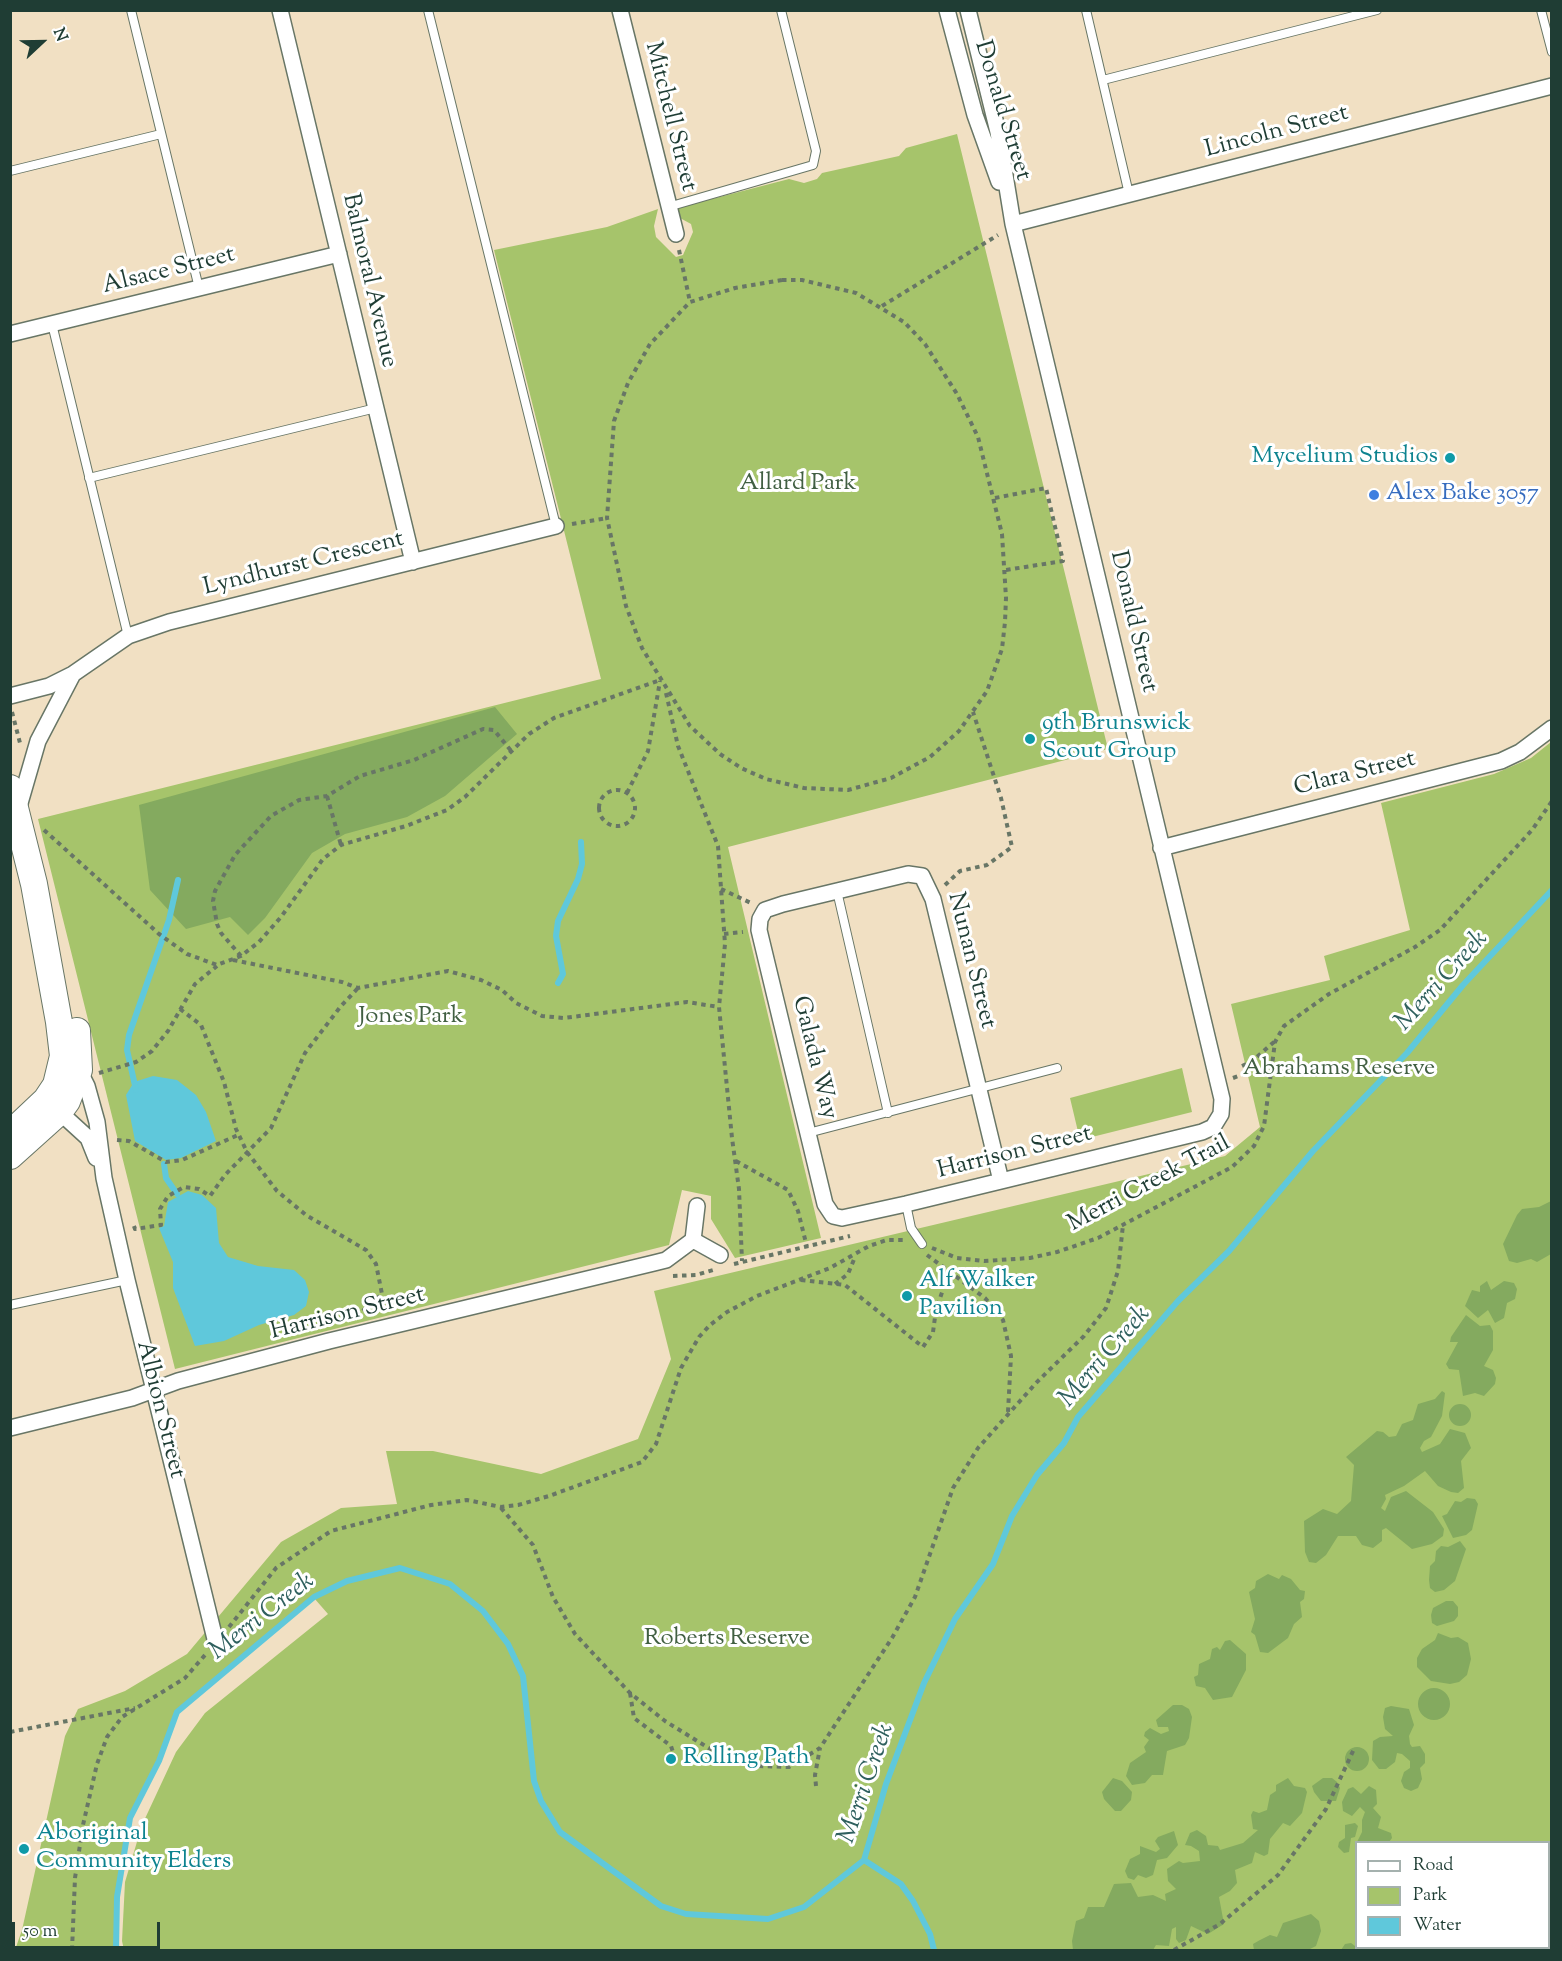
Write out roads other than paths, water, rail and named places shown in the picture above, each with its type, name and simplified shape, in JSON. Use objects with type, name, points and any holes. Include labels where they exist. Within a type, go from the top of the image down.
[{"type":"main road","name":"Albion Street","points":[[10,788],[27,819],[34,884],[62,1040],[60,1071],[53,1106]]},
{"type":"main road","name":"Albion Street","points":[[34,884],[53,939],[73,1016],[83,1078]]},
{"type":"main road","points":[[10,1156],[53,1106],[83,1078]]},
{"type":"main road","points":[[10,1134],[53,1106]]},
{"type":"street","name":"Balmoral Avenue","points":[[280,10],[414,562]]},
{"type":"street","name":"Mitchell Street","points":[[620,10],[676,234]]},
{"type":"street","name":"Donald Street","points":[[947,10],[975,115],[1013,224]]},
{"type":"street","name":"Donald Street","points":[[968,10],[998,132],[1013,224],[1077,483],[1161,848],[1222,1099],[1218,1122],[1207,1131]]},
{"type":"street","name":"Lincoln Street","points":[[1013,224],[1551,86]]},
{"type":"street","name":"Alsace Street","points":[[10,334],[339,254]]},
{"type":"street","name":"Lyndhurst Crescent","points":[[10,696],[49,686],[73,674],[128,636],[169,621],[556,526]]},
{"type":"street","name":"Lyndhurst Crescent","points":[[27,819],[38,741],[73,674]]},
{"type":"street","name":"Clara Street","points":[[1161,848],[1502,761],[1520,752],[1551,728]]},
{"type":"street","name":"Nunan Street","points":[[765,910],[908,874],[922,876],[933,899],[1001,1181]]},
{"type":"street","name":"Galada Way","points":[[765,910],[760,919],[759,930],[825,1204],[833,1216]]},
{"type":"street","name":"Albion Street","points":[[83,1078],[97,1122],[104,1178],[127,1280],[216,1642]]},
{"type":"street","name":"Albion Street","points":[[53,1106],[88,1138],[104,1178]]},
{"type":"street","name":"Harrison Street","points":[[833,1216],[842,1218],[906,1204],[1207,1131]]},
{"type":"street","points":[[697,1206],[693,1240],[720,1255]]},
{"type":"street","name":"Harrison Street","points":[[10,1428],[132,1398],[178,1381],[329,1341],[666,1260],[693,1240]]},
{"type":"lane","points":[[131,10],[199,288]]},
{"type":"lane","points":[[428,10],[556,526]]},
{"type":"lane","points":[[668,207],[813,165],[816,152],[782,10]]},
{"type":"lane","points":[[1086,10],[1129,194]]},
{"type":"lane","points":[[1103,80],[1377,10]]},
{"type":"lane","points":[[1541,10],[1551,52]]},
{"type":"lane","points":[[10,171],[162,134]]},
{"type":"lane","points":[[52,324],[128,636]]},
{"type":"lane","points":[[89,478],[376,408]]},
{"type":"lane","points":[[837,891],[888,1113]]},
{"type":"lane","points":[[808,1133],[956,1096],[978,1086],[1057,1068]]},
{"type":"lane","points":[[906,1204],[911,1228],[922,1244]]},
{"type":"lane","points":[[10,1305],[127,1280]]},
{"type":"water","points":[[153,1076],[177,1080],[196,1095],[206,1112],[216,1141],[181,1158],[166,1160],[135,1141],[126,1095],[134,1082]]},
{"type":"water","points":[[188,1191],[202,1195],[216,1208],[219,1243],[228,1257],[258,1266],[294,1270],[305,1280],[309,1292],[306,1306],[294,1315],[259,1325],[224,1341],[195,1346],[173,1288],[173,1262],[159,1228],[164,1226],[168,1202]]},
{"type":"waterway","points":[[558,983],[563,974],[556,936],[558,921],[578,879],[582,864],[581,842]]},
{"type":"waterway","points":[[136,1090],[127,1050],[129,1035],[169,920],[178,880]]},
{"type":"waterway","name":"Merri Creek","points":[[116,1950],[117,1897],[130,1818],[159,1761],[177,1712],[314,1597],[347,1581],[400,1568],[450,1584],[483,1611],[508,1644],[523,1676],[534,1781],[541,1801],[560,1832],[661,1906],[686,1914],[768,1919],[804,1907],[864,1860],[886,1784],[924,1683],[955,1619],[993,1564],[1012,1516],[1037,1475],[1064,1443],[1078,1417],[1178,1301],[1229,1251],[1313,1151],[1407,1053],[1463,985],[1552,890]]},
{"type":"waterway","points":[[164,1164],[166,1178],[177,1194]]},
{"type":"waterway","points":[[864,1860],[901,1884],[913,1901],[930,1934],[934,1950]]},
{"type":"place","name":"Mycelium Studios","points":[[1450,458]]},
{"type":"place","name":"Alex Bake 3057","points":[[1374,495]]},
{"type":"place","name":"9th Brunswick Scout Group","points":[[1030,739]]},
{"type":"place","name":"Alf Walker Pavilion","points":[[907,1296]]},
{"type":"place","name":"Rolling Path","points":[[671,1759]]},
{"type":"place","name":"Aboriginal Community Elders","points":[[24,1849]]},
{"type":"park label","name":"Allard Park","points":[[798,485]]},
{"type":"park label","name":"Jones Park","points":[[411,1018]]},
{"type":"park label","name":"Abrahams Reserve","points":[[1339,1070]]},
{"type":"park label","name":"Roberts Reserve","points":[[727,1640]]}]
